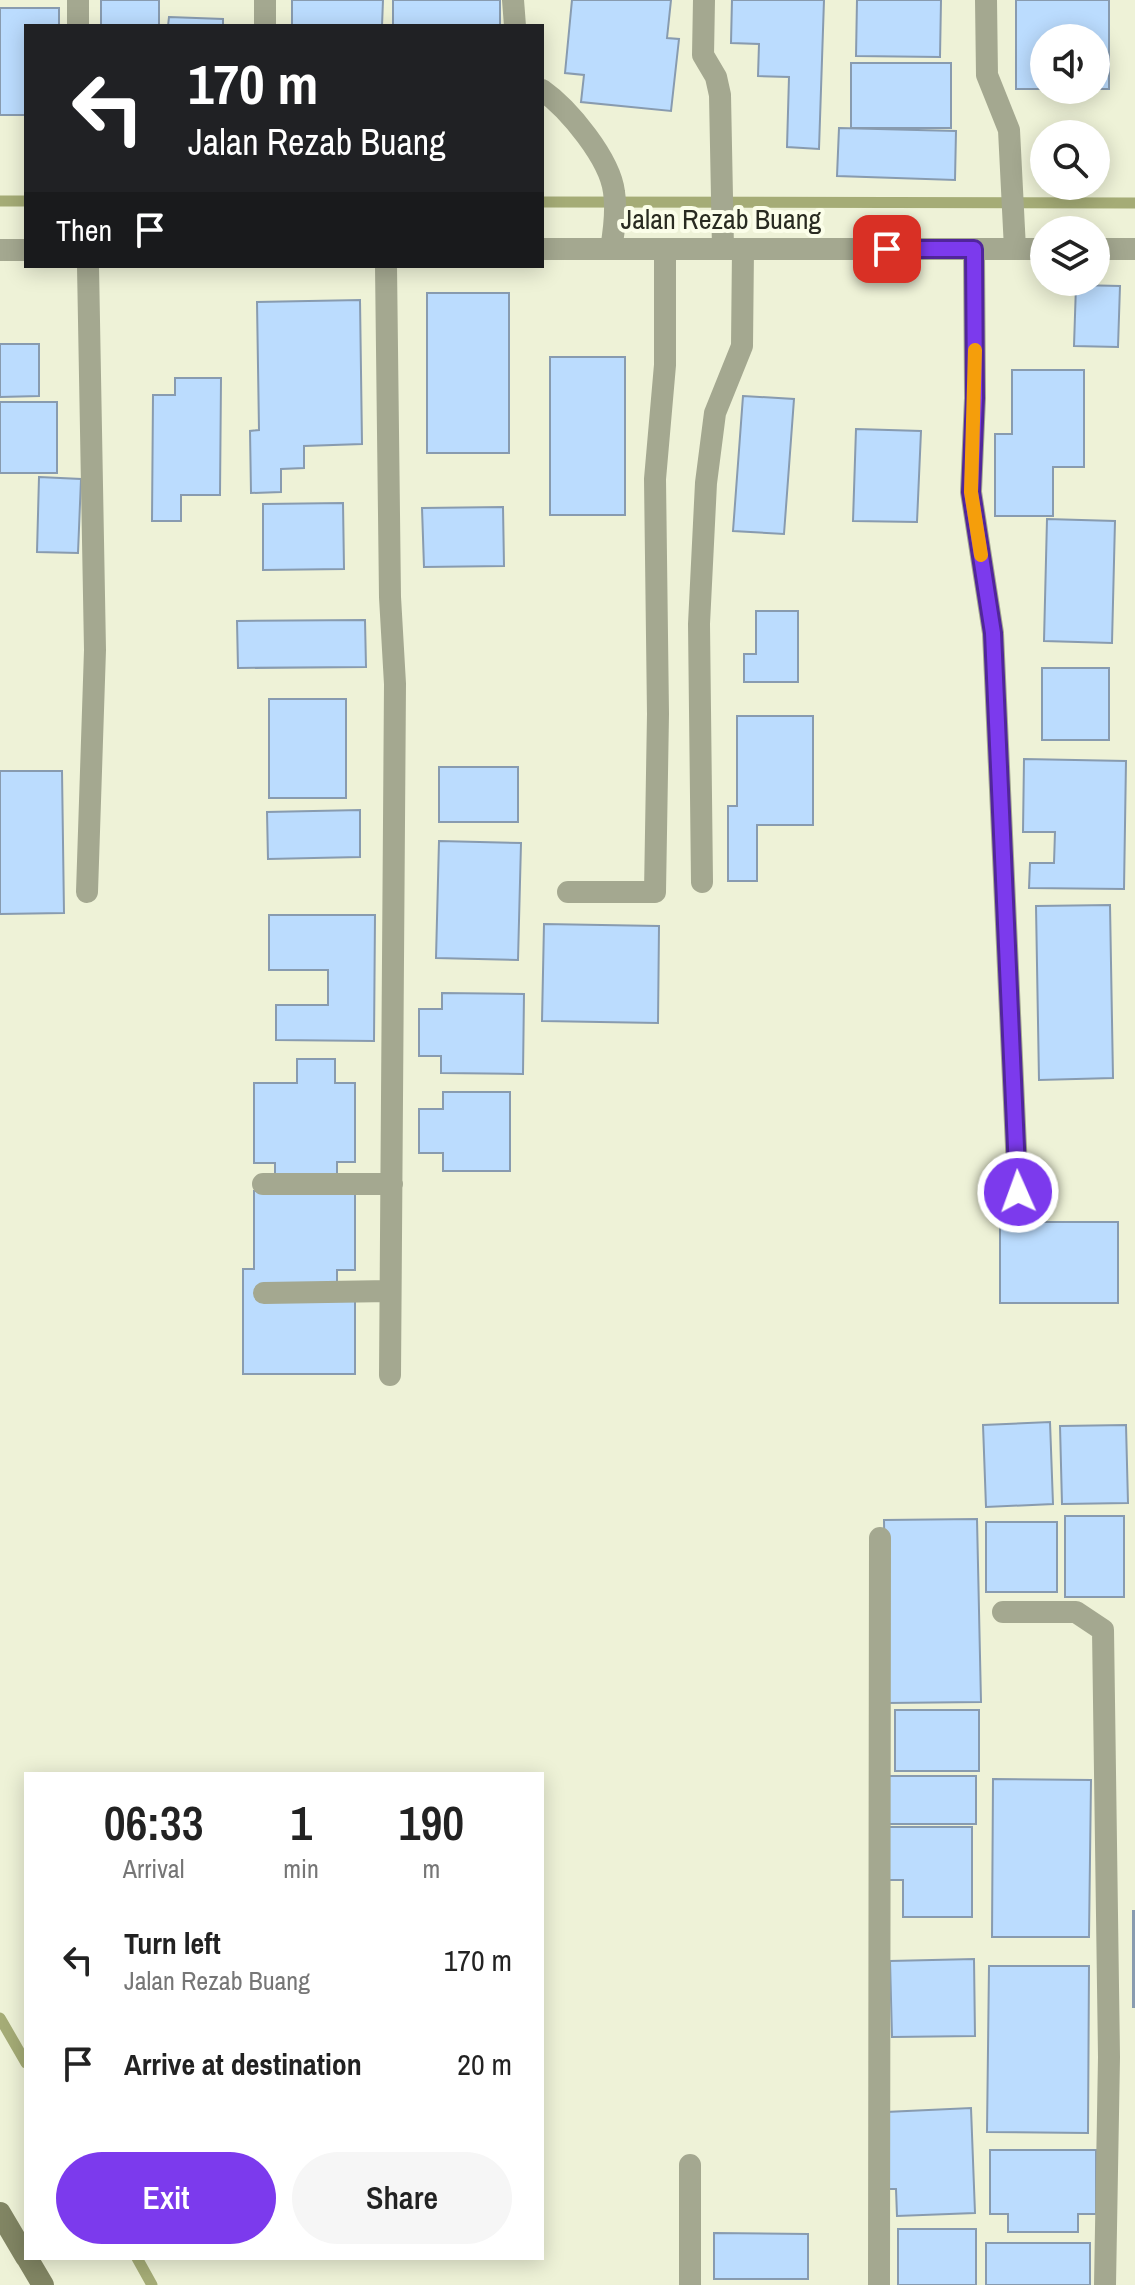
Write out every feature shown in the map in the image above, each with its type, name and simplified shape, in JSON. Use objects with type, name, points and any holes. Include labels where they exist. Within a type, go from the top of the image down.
[{"type":"main road","points":[[0,2213],[24,2255]]},
{"type":"main road","points":[[27,2260],[43,2285]]},
{"type":"street","points":[[78,0],[78,24]]},
{"type":"street","points":[[265,0],[265,24]]},
{"type":"street","points":[[513,0],[515,24]]},
{"type":"street","points":[[702,882],[699,624],[706,483],[715,413],[742,346],[733,249],[722,224],[720,95],[716,77],[703,55],[704,0]]},
{"type":"street","points":[[986,0],[987,75],[1009,130],[1014,239]]},
{"type":"street","points":[[544,92],[559,103],[587,135],[614,189],[612,240]]},
{"type":"street","name":"Jalan Rezab Buang","points":[[544,249],[612,240],[665,249],[974,249],[1014,239],[1030,244]]},
{"type":"street","points":[[568,892],[655,892],[658,714],[655,479],[665,365],[665,249]]},
{"type":"street","points":[[974,249],[975,398],[971,492],[993,633],[1018,1192]]},
{"type":"street","points":[[1110,249],[1135,249]]},
{"type":"street","points":[[0,250],[24,250]]},
{"type":"street","points":[[87,892],[95,650],[88,268]]},
{"type":"street","points":[[386,268],[390,597],[395,684],[390,1375]]},
{"type":"street","points":[[263,1184],[392,1184]]},
{"type":"street","points":[[264,1293],[390,1291]]},
{"type":"street","points":[[879,2285],[880,1538]]},
{"type":"street","points":[[1003,1612],[1076,1612],[1103,1630],[1109,2057],[1105,2285]]},
{"type":"street","points":[[690,2165],[690,2285]]},
{"type":"building","points":[[101,0],[159,0],[159,24],[101,24]]},
{"type":"building","points":[[292,0],[383,0],[382,24],[292,24]]},
{"type":"building","points":[[393,0],[500,0],[500,24],[393,24]]},
{"type":"building","points":[[572,0],[671,0],[667,38],[679,39],[671,111],[581,102],[584,75],[565,73]]},
{"type":"building","points":[[732,0],[824,0],[819,149],[787,147],[789,77],[758,76],[759,44],[731,43]]},
{"type":"building","points":[[857,0],[941,0],[940,57],[856,56]]},
{"type":"building","points":[[1016,0],[1109,0],[1109,24],[1030,24],[1030,89],[1016,89]]},
{"type":"building","points":[[0,8],[59,8],[59,24],[24,24],[24,115],[0,115]]},
{"type":"building","points":[[169,17],[223,19],[223,24],[168,24]]},
{"type":"building","points":[[851,63],[951,63],[951,128],[851,128]]},
{"type":"building","points":[[839,128],[956,131],[955,180],[837,176]]},
{"type":"building","points":[[1110,286],[1120,286],[1118,347],[1074,346],[1076,296],[1110,296]]},
{"type":"building","points":[[427,293],[509,293],[509,453],[427,453]]},
{"type":"building","points":[[360,300],[362,444],[304,446],[304,468],[281,469],[281,492],[251,493],[250,431],[259,430],[257,302]]},
{"type":"building","points":[[0,344],[39,344],[39,396],[0,397]]},
{"type":"building","points":[[550,357],[625,357],[625,515],[550,515]]},
{"type":"building","points":[[1012,370],[1084,370],[1084,467],[1053,467],[1053,516],[995,516],[995,434],[1012,434]]},
{"type":"building","points":[[175,378],[221,378],[220,495],[181,495],[181,521],[152,521],[153,395],[175,395]]},
{"type":"building","points":[[743,396],[794,399],[784,534],[733,531]]},
{"type":"building","points":[[0,402],[57,402],[57,473],[0,473]]},
{"type":"building","points":[[856,429],[921,431],[917,522],[853,521]]},
{"type":"building","points":[[39,477],[81,479],[78,553],[37,552]]},
{"type":"building","points":[[343,503],[344,569],[263,570],[263,504]]},
{"type":"building","points":[[503,507],[504,566],[424,567],[422,508]]},
{"type":"building","points":[[1047,519],[1115,521],[1112,643],[1044,641]]},
{"type":"building","points":[[756,611],[798,611],[798,682],[744,682],[744,654],[756,654]]},
{"type":"building","points":[[365,620],[366,667],[238,668],[237,621]]},
{"type":"building","points":[[1042,668],[1109,668],[1109,740],[1042,740]]},
{"type":"building","points":[[269,699],[346,699],[346,798],[269,798]]},
{"type":"building","points":[[737,716],[813,716],[813,825],[757,825],[757,881],[728,881],[728,806],[737,806]]},
{"type":"building","points":[[1024,759],[1126,761],[1124,889],[1029,888],[1030,863],[1054,863],[1055,832],[1023,832]]},
{"type":"building","points":[[439,767],[518,767],[518,822],[439,822]]},
{"type":"building","points":[[0,771],[62,771],[64,913],[0,914]]},
{"type":"building","points":[[360,810],[360,857],[268,859],[267,812]]},
{"type":"building","points":[[439,841],[521,843],[518,960],[436,958]]},
{"type":"building","points":[[1110,905],[1113,1078],[1039,1080],[1036,906]]},
{"type":"building","points":[[269,915],[375,915],[374,1041],[276,1040],[276,1005],[328,1005],[328,970],[269,970]]},
{"type":"building","points":[[544,924],[659,926],[658,1023],[542,1021]]},
{"type":"building","points":[[442,993],[524,994],[523,1074],[441,1073],[441,1056],[419,1056],[419,1009],[442,1009]]},
{"type":"building","points":[[297,1059],[335,1059],[335,1083],[355,1083],[355,1162],[337,1162],[337,1188],[355,1188],[355,1270],[337,1270],[337,1296],[355,1296],[355,1374],[243,1374],[243,1269],[254,1269],[254,1191],[275,1191],[275,1163],[254,1163],[254,1083],[297,1083]]},
{"type":"building","points":[[443,1092],[510,1092],[510,1171],[443,1171],[443,1153],[419,1153],[419,1109],[443,1109]]},
{"type":"building","points":[[1000,1222],[1118,1222],[1118,1303],[1000,1303]]},
{"type":"building","points":[[1050,1422],[1053,1504],[986,1507],[983,1425]]},
{"type":"building","points":[[1126,1425],[1128,1503],[1062,1504],[1060,1426]]},
{"type":"building","points":[[1065,1516],[1124,1516],[1124,1597],[1065,1597]]},
{"type":"building","points":[[977,1519],[981,1702],[887,1703],[884,1520]]},
{"type":"building","points":[[986,1522],[1057,1522],[1057,1592],[986,1592]]},
{"type":"building","points":[[895,1710],[979,1710],[979,1771],[895,1771]]},
{"type":"building","points":[[889,1776],[976,1776],[976,1824],[889,1824]]},
{"type":"building","points":[[993,1779],[1091,1780],[1089,1937],[992,1937]]},
{"type":"building","points":[[887,1827],[972,1827],[972,1917],[903,1917],[903,1880],[887,1880]]},
{"type":"building","points":[[1135,1911],[1135,2007],[1133,2007]]},
{"type":"building","points":[[974,1959],[975,2036],[892,2037],[890,1961]]},
{"type":"building","points":[[989,1966],[1089,1966],[1088,2133],[987,2132]]},
{"type":"building","points":[[971,2108],[975,2213],[897,2216],[896,2189],[889,2189],[886,2112]]},
{"type":"building","points":[[990,2150],[1096,2150],[1096,2214],[1078,2214],[1078,2232],[1008,2232],[1008,2214],[990,2214]]},
{"type":"building","points":[[898,2229],[976,2229],[976,2285],[898,2285]]},
{"type":"building","points":[[714,2233],[808,2234],[808,2279],[714,2279]]},
{"type":"building","points":[[986,2243],[1090,2243],[1090,2285],[986,2285]]},
{"type":"waterway","points":[[0,201],[24,201]]},
{"type":"waterway","points":[[544,202],[1135,203]]},
{"type":"waterway","points":[[0,2018],[24,2060]]},
{"type":"waterway","points":[[138,2260],[152,2285]]},
{"type":"slow traffic","points":[[975,350],[971,492],[981,555]]},
{"type":"route","points":[[887,249],[974,249],[975,398],[971,492],[993,633],[1018,1192]]}]
